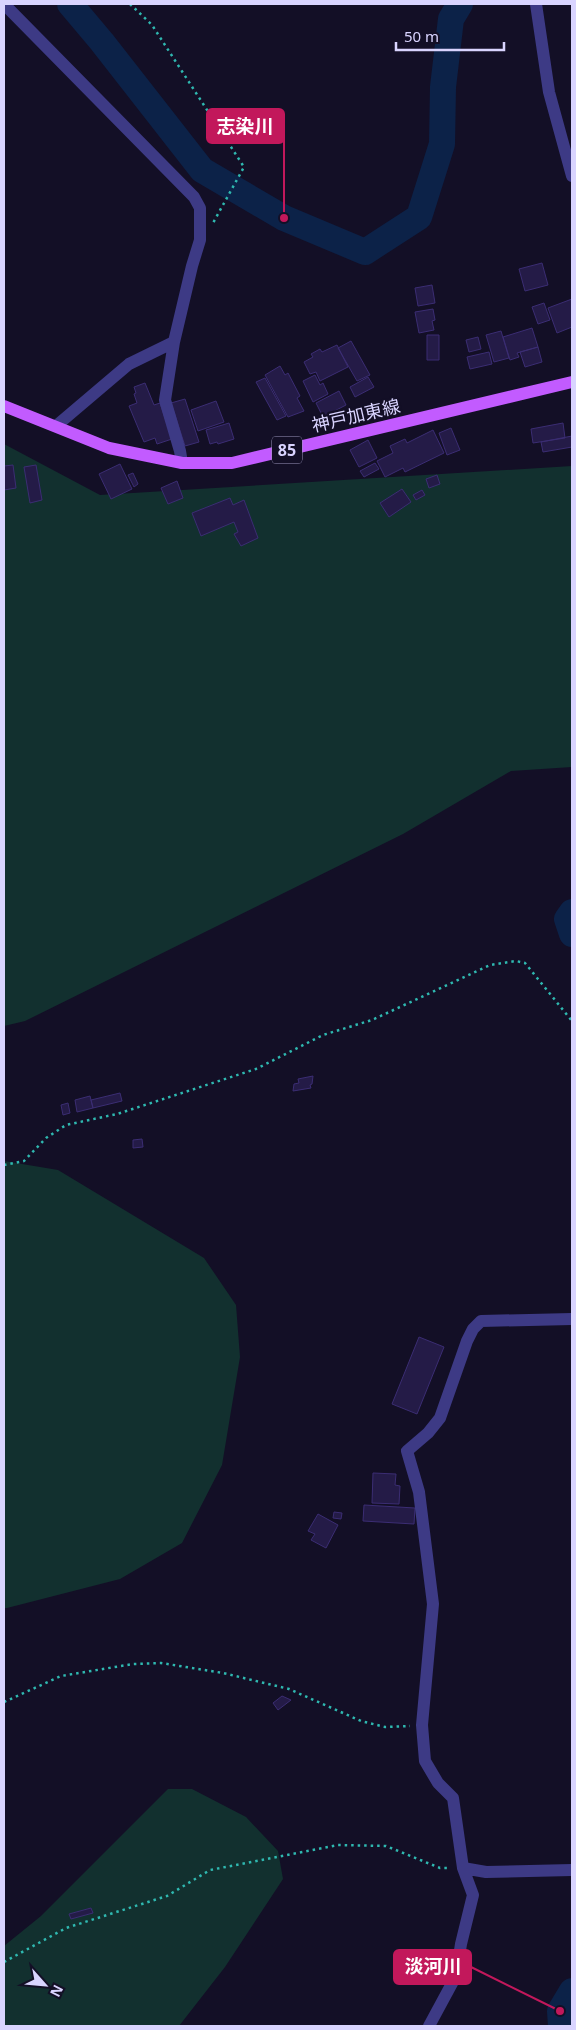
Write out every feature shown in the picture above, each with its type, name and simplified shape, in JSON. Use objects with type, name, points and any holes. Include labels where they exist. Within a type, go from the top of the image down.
[{"type":"main road","name":"神戸加東線","points":[[4,406],[109,448],[182,463],[232,462],[448,413],[572,382]]},
{"type":"street","points":[[4,4],[194,197],[200,208],[200,240],[174,342],[165,400],[182,463]]},
{"type":"street","points":[[536,4],[549,92],[568,146],[572,176]]},
{"type":"street","points":[[56,426],[128,364],[174,342]]},
{"type":"street","points":[[429,2026],[456,1976],[461,1944],[473,1895],[463,1868],[453,1798],[438,1783],[425,1761],[422,1725],[432,1604],[419,1492],[407,1451],[428,1433],[440,1418],[466,1341],[473,1329],[481,1321],[572,1319]]},
{"type":"street","points":[[463,1868],[486,1872],[572,1870]]},
{"type":"path","points":[[130,4],[152,25],[244,167],[217,217],[200,240]]},
{"type":"path","points":[[4,1165],[24,1161],[46,1138],[66,1125],[117,1114],[256,1069],[323,1035],[372,1020],[490,965],[516,961],[525,964],[572,1021]]},
{"type":"path","points":[[4,1702],[61,1676],[133,1664],[161,1663],[223,1672],[289,1689],[361,1721],[385,1727],[422,1725]]},
{"type":"path","points":[[4,1962],[66,1928],[166,1896],[210,1870],[338,1845],[386,1846],[440,1868],[463,1868]]},
{"type":"green space","points":[[4,444],[100,495],[572,466],[572,767],[511,771],[403,834],[25,1021],[4,1026]]},
{"type":"green space","points":[[4,1161],[58,1170],[204,1258],[236,1305],[240,1357],[222,1465],[182,1543],[120,1579],[7,1608],[4,1608]]},
{"type":"green space","points":[[168,1789],[192,1789],[246,1817],[278,1851],[283,1879],[225,1967],[179,2026],[4,2026],[4,1946],[41,1916]]},
{"type":"building","points":[[542,263],[548,285],[525,291],[519,269]]},
{"type":"building","points":[[432,285],[435,303],[418,306],[415,288]]},
{"type":"building","points":[[572,299],[572,327],[557,333],[548,308]]},
{"type":"building","points":[[544,303],[550,320],[538,324],[532,307]]},
{"type":"building","points":[[433,309],[435,320],[432,321],[434,330],[419,333],[415,312]]},
{"type":"building","points":[[532,328],[538,347],[517,353],[519,357],[510,360],[503,337]]},
{"type":"building","points":[[501,331],[509,358],[494,362],[486,335]]},
{"type":"building","points":[[427,335],[439,335],[439,360],[427,360]]},
{"type":"building","points":[[478,337],[481,349],[469,352],[466,340]]},
{"type":"building","points":[[351,341],[370,375],[357,381],[338,348]]},
{"type":"building","points":[[337,345],[348,367],[320,381],[316,372],[310,374],[304,362],[313,357],[311,354],[320,349],[322,352]]},
{"type":"building","points":[[538,347],[542,362],[525,367],[520,352]]},
{"type":"building","points":[[489,352],[492,364],[470,369],[467,357]]},
{"type":"building","points":[[280,366],[285,375],[288,373],[300,396],[297,398],[304,411],[288,417],[265,375]]},
{"type":"building","points":[[315,375],[320,385],[323,383],[328,394],[313,402],[303,381]]},
{"type":"building","points":[[368,377],[374,387],[355,397],[350,387]]},
{"type":"building","points":[[265,378],[286,416],[277,420],[256,382]]},
{"type":"building","points":[[145,383],[154,405],[160,403],[172,439],[157,444],[155,438],[144,442],[129,406],[137,403],[134,387]]},
{"type":"building","points":[[339,391],[346,405],[323,417],[316,403]]},
{"type":"building","points":[[185,399],[199,442],[185,446],[171,403]]},
{"type":"building","points":[[216,401],[224,422],[198,431],[191,410]]},
{"type":"building","points":[[229,423],[234,439],[218,444],[217,442],[210,444],[206,430]]},
{"type":"building","points":[[563,423],[565,438],[533,443],[531,429]]},
{"type":"building","points":[[451,428],[460,450],[447,455],[439,433]]},
{"type":"building","points":[[433,430],[444,453],[405,472],[403,468],[385,477],[377,461],[393,453],[390,446],[405,439],[407,443]]},
{"type":"building","points":[[572,436],[572,447],[543,452],[541,442]]},
{"type":"building","points":[[368,440],[377,458],[359,467],[350,450]]},
{"type":"building","points":[[375,463],[379,469],[364,477],[360,471]]},
{"type":"building","points":[[120,464],[132,489],[111,499],[99,474]]},
{"type":"building","points":[[13,465],[16,488],[4,490],[4,466]]},
{"type":"building","points":[[36,465],[42,500],[30,503],[24,467]]},
{"type":"building","points":[[133,473],[138,484],[134,487],[128,475]]},
{"type":"building","points":[[437,475],[440,484],[429,488],[426,479]]},
{"type":"building","points":[[177,481],[183,498],[168,504],[161,488]]},
{"type":"building","points":[[402,489],[411,502],[389,517],[380,503]]},
{"type":"building","points":[[422,490],[425,495],[416,500],[413,495]]},
{"type":"building","points":[[230,498],[233,505],[244,500],[258,538],[241,546],[234,534],[238,532],[234,522],[201,536],[192,513]]},
{"type":"building","points":[[313,1076],[311,1088],[293,1091],[294,1084],[299,1083],[298,1079]]},
{"type":"building","points":[[120,1093],[122,1101],[93,1108],[91,1100]]},
{"type":"building","points":[[90,1096],[93,1108],[77,1112],[75,1100]]},
{"type":"building","points":[[68,1103],[70,1113],[63,1115],[61,1105]]},
{"type":"building","points":[[142,1139],[143,1147],[133,1148],[133,1140]]},
{"type":"building","points":[[419,1337],[444,1347],[417,1414],[392,1404]]},
{"type":"building","points":[[373,1473],[396,1474],[395,1485],[400,1486],[399,1504],[372,1503]]},
{"type":"building","points":[[364,1505],[415,1508],[414,1524],[363,1521]]},
{"type":"building","points":[[334,1512],[342,1513],[341,1519],[333,1518]]},
{"type":"building","points":[[318,1514],[338,1525],[326,1548],[311,1540],[315,1534],[308,1531]]},
{"type":"building","points":[[282,1696],[291,1700],[278,1710],[273,1703]]},
{"type":"building","points":[[91,1908],[93,1913],[71,1919],[69,1914]]},
{"type":"waterway","points":[[70,4],[202,170],[284,218],[365,252],[419,217],[442,144],[443,87],[451,19],[460,4]]},
{"type":"waterway","points":[[572,912],[567,919],[572,934]]},
{"type":"waterway","points":[[561,2026],[560,2011],[572,1991]]},
{"type":"place","name":"志染川","points":[[284,218]]},
{"type":"place","name":"淡河川","points":[[560,2011]]}]
